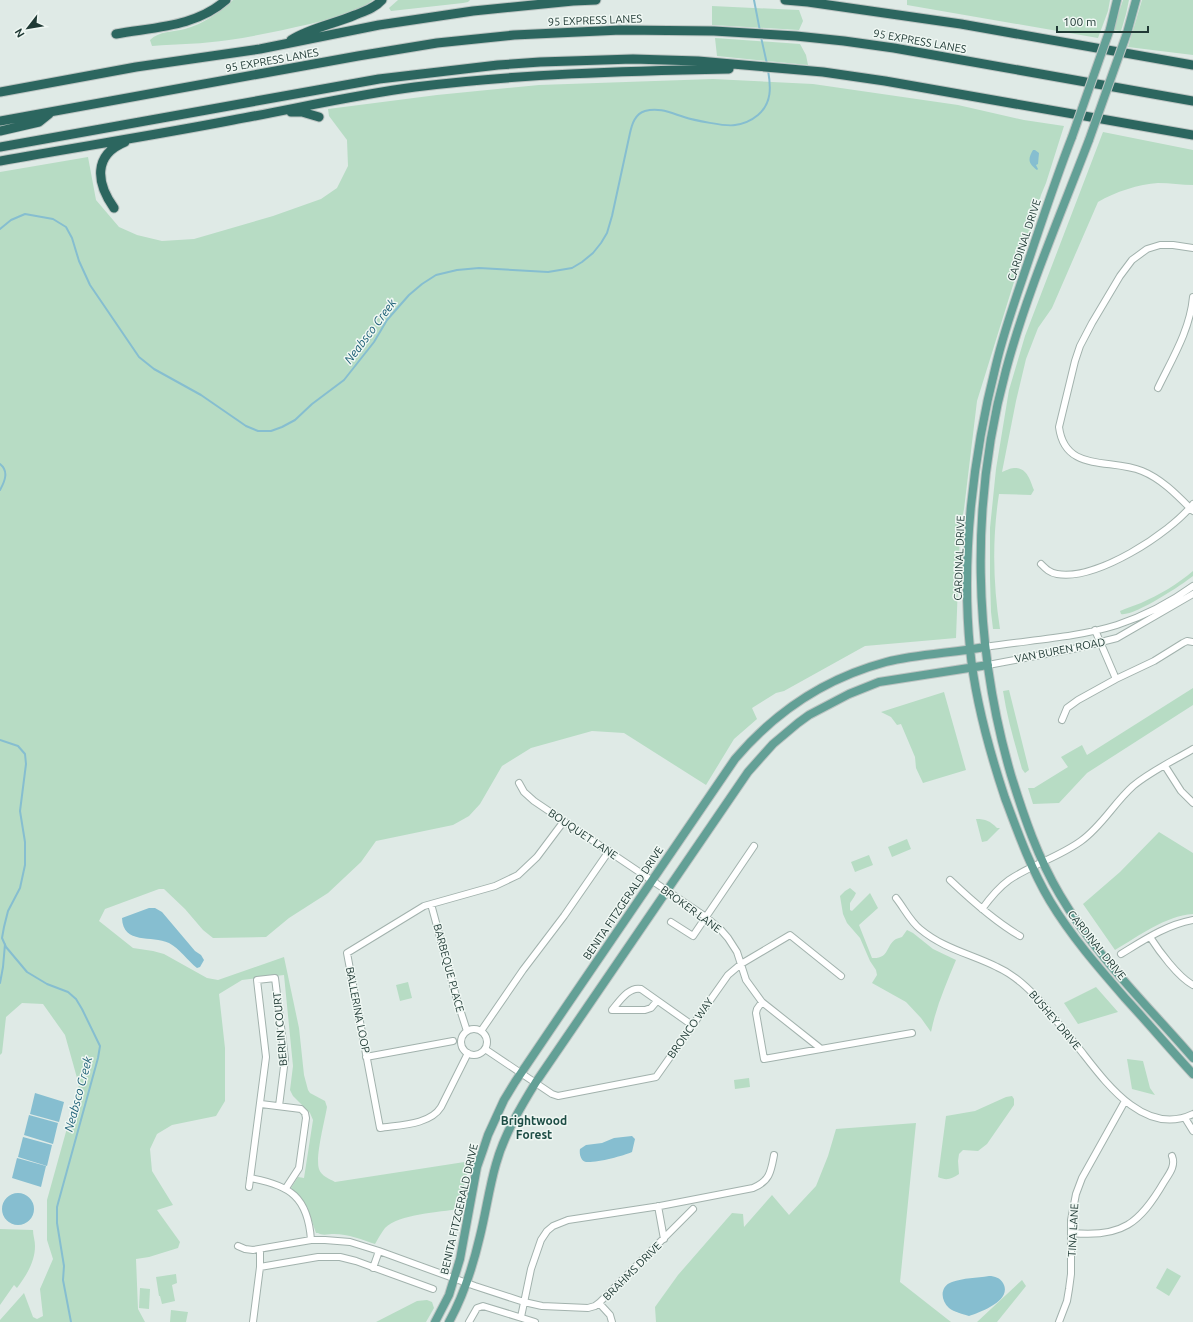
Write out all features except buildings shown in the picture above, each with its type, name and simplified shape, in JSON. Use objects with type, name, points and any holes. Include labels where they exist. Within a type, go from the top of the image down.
[{"type":"highway","points":[[116,34],[187,22],[212,11],[226,0]]},
{"type":"highway","points":[[284,44],[302,33],[333,24],[368,10],[382,0]]},
{"type":"highway","points":[[563,0],[573,1]]},
{"type":"highway","points":[[0,92],[136,67],[260,49],[379,25],[437,16],[510,7],[596,0]]},
{"type":"highway","points":[[785,0],[961,24],[1193,65]]},
{"type":"highway","name":"95 EXPRESS LANES","points":[[0,121],[437,43],[514,35],[578,31],[714,31],[796,36],[844,41],[894,48],[1193,101]]},
{"type":"highway","points":[[0,147],[379,79],[465,68],[606,60],[633,60],[808,71],[885,81],[1193,135]]},
{"type":"highway","points":[[0,160],[135,138],[379,92],[415,87],[511,77],[722,66]]},
{"type":"highway","points":[[1142,92],[1193,107]]},
{"type":"highway","points":[[0,131],[38,122],[52,112]]},
{"type":"highway","points":[[260,114],[298,112],[319,117]]},
{"type":"highway","points":[[114,208],[106,195],[101,182],[101,168],[103,161],[116,146],[135,138]]},
{"type":"main road","name":"CARDINAL DRIVE","points":[[1117,0],[1110,29],[1051,192],[1012,310],[996,363],[987,400],[976,460],[969,545],[967,585],[970,650],[982,720],[994,764],[1032,867],[1049,899],[1077,941],[1097,966],[1193,1074]]},
{"type":"main road","name":"CARDINAL DRIVE","points":[[1136,0],[1127,33],[1089,140],[1018,327],[1005,372],[986,475],[982,526],[981,587],[985,647],[998,725],[1004,751],[1022,810],[1042,862],[1060,896],[1089,938],[1193,1058]]},
{"type":"main road","name":"BENITA FITZGERALD DRIVE","points":[[435,1322],[449,1295],[454,1279],[464,1241],[477,1167],[488,1135],[504,1100],[735,759],[758,734],[787,710],[833,681],[873,666],[902,659],[985,647]]},
{"type":"main road","points":[[449,1322],[474,1260],[481,1235],[496,1162],[511,1127],[524,1102],[536,1082],[748,772],[773,744],[798,723],[830,703],[880,682],[988,665]]},
{"type":"street","points":[[1041,564],[1052,572],[1058,574],[1068,574],[1078,573],[1115,561],[1143,546],[1192,508],[1162,483],[1141,471],[1127,467],[1083,460],[1076,457],[1063,443],[1058,426],[1080,346],[1120,276],[1132,260],[1147,249],[1160,245],[1193,248]]},
{"type":"street","points":[[1158,388],[1184,333],[1190,316],[1193,297]]},
{"type":"street","name":"VAN BUREN ROAD","points":[[985,647],[1064,636],[1118,624],[1144,614],[1193,586]]},
{"type":"street","name":"VAN BUREN ROAD","points":[[988,665],[1100,643],[1117,638],[1193,594]]},
{"type":"street","points":[[1095,630],[1116,679]]},
{"type":"street","points":[[1062,720],[1066,710],[1071,704],[1116,679],[1154,661],[1183,643],[1188,641],[1193,642]]},
{"type":"street","points":[[982,908],[999,888],[1019,874],[1071,848],[1082,840],[1134,785],[1193,749]]},
{"type":"street","points":[[1165,766],[1181,791],[1193,803]]},
{"type":"street","name":"BOUQUET LANE","points":[[519,783],[528,796],[652,880]]},
{"type":"street","name":"BALLERINA LOOP","points":[[468,1053],[437,1113],[422,1121],[380,1128],[347,952],[420,908],[496,886],[518,875],[537,857],[564,821]]},
{"type":"street","points":[[671,922],[693,936],[754,846]]},
{"type":"street","points":[[481,1031],[609,851]]},
{"type":"street","name":"BROKER LANE","points":[[652,880],[706,917],[721,930],[737,952],[746,980],[762,1002],[820,1048]]},
{"type":"street","points":[[950,880],[982,908],[1007,928],[1020,936]]},
{"type":"street","name":"BUSHEY DRIVE","points":[[896,898],[914,924],[936,941],[998,967],[1018,980],[1031,991],[1106,1083],[1125,1101],[1139,1110],[1159,1118],[1171,1120],[1185,1118],[1193,1114]]},
{"type":"street","name":"BARBEQUE PLACE","points":[[431,904],[467,1031]]},
{"type":"street","points":[[1121,954],[1150,937],[1175,925],[1193,920]]},
{"type":"street","name":"BRONCO WAY","points":[[521,1073],[552,1094],[558,1096],[656,1077],[724,980],[741,964],[790,935],[841,976]]},
{"type":"street","points":[[1150,937],[1159,952],[1185,980],[1193,985]]},
{"type":"street","name":"BERLIN COURT","points":[[249,1187],[266,1057],[257,980],[276,978],[285,1059],[279,1106]]},
{"type":"street","points":[[657,1000],[650,1008],[645,1010],[612,1010],[629,991],[634,988],[641,989],[657,1000],[692,1025]]},
{"type":"street","points":[[762,1002],[756,1013],[764,1059],[912,1033]]},
{"type":"street","points":[[474,1029],[481,1031],[486,1037],[487,1045],[485,1049],[483,1052],[477,1054],[468,1053],[463,1048],[463,1037],[467,1031],[474,1029]]},
{"type":"street","points":[[366,1057],[454,1042]]},
{"type":"street","points":[[485,1049],[521,1073]]},
{"type":"street","name":"TINA LANE","points":[[1059,1322],[1067,1301],[1069,1289],[1071,1274],[1073,1207],[1080,1182],[1125,1101]]},
{"type":"street","points":[[261,1104],[301,1109],[306,1115],[299,1168],[286,1188]]},
{"type":"street","points":[[1185,1118],[1193,1131]]},
{"type":"street","points":[[521,1317],[531,1269],[540,1240],[553,1226],[568,1220],[658,1206],[753,1188],[764,1182],[770,1172],[774,1155]]},
{"type":"street","points":[[1072,1233],[1085,1234],[1107,1232],[1126,1226],[1142,1214],[1153,1201],[1172,1169],[1172,1156]]},
{"type":"street","points":[[250,1178],[271,1182],[286,1188],[297,1198],[305,1212],[311,1240]]},
{"type":"street","points":[[658,1206],[664,1238]]},
{"type":"street","name":"BRAHMS DRIVE","points":[[238,1246],[245,1249],[260,1250],[311,1240],[350,1242],[524,1302],[542,1306],[583,1308],[591,1307],[600,1303],[693,1209]]},
{"type":"street","points":[[253,1322],[260,1267],[260,1250]]},
{"type":"street","points":[[373,1268],[379,1252]]},
{"type":"street","points":[[260,1267],[314,1257],[329,1256],[350,1259],[432,1289]]},
{"type":"street","points":[[600,1303],[610,1315],[612,1322]]},
{"type":"street","points":[[469,1322],[477,1308],[484,1306],[535,1322]]},
{"type":"green space","points":[[233,0],[373,0],[359,9],[343,15],[280,31],[219,41],[152,46],[150,40],[154,37],[162,33],[185,29],[198,24],[216,14]]},
{"type":"green space","points":[[398,0],[470,0],[463,3],[391,11],[389,8]]},
{"type":"green space","points":[[907,0],[1110,0],[1108,11],[1098,38],[907,5]]},
{"type":"green space","points":[[1123,0],[1129,0],[1121,31],[1113,30]]},
{"type":"green space","points":[[1142,0],[1193,0],[1193,55],[1128,47]]},
{"type":"green space","points":[[712,6],[799,10],[803,21],[799,30],[712,25]]},
{"type":"green space","points":[[715,38],[800,44],[806,55],[808,65],[717,56]]},
{"type":"green space","points":[[713,79],[813,84],[958,105],[1024,120],[1064,126],[977,401],[964,509],[960,530],[956,638],[865,646],[784,691],[776,693],[752,708],[757,719],[734,739],[706,785],[624,733],[592,731],[531,748],[502,766],[480,804],[469,816],[453,825],[376,841],[361,862],[328,893],[289,918],[266,937],[213,938],[203,930],[185,909],[164,889],[159,889],[105,909],[99,921],[133,948],[164,954],[207,978],[218,980],[284,957],[299,1028],[304,1075],[308,1090],[310,1093],[325,1101],[327,1107],[318,1156],[319,1169],[322,1174],[335,1182],[471,1161],[465,1180],[460,1209],[420,1214],[391,1223],[385,1228],[375,1244],[345,1235],[324,1235],[316,1233],[307,1207],[291,1188],[298,1177],[304,1178],[313,1120],[310,1113],[293,1096],[290,1090],[293,1066],[284,975],[242,980],[219,994],[225,1048],[225,1101],[216,1116],[172,1125],[157,1134],[150,1149],[152,1171],[173,1205],[157,1210],[180,1242],[178,1248],[149,1257],[136,1259],[138,1309],[145,1322],[0,1322],[0,1320],[24,1293],[33,1317],[37,1319],[43,1316],[40,1289],[53,1259],[47,1240],[47,1200],[79,1085],[65,1035],[43,1004],[22,1003],[6,1017],[2,1053],[0,1055],[0,172],[88,157],[96,200],[119,227],[137,235],[162,241],[194,239],[273,216],[321,199],[337,188],[348,166],[347,140],[329,116],[328,109],[437,95],[539,85]]},
{"type":"green space","points":[[1103,132],[1193,150],[1193,185],[1158,183],[1143,185],[1119,192],[1098,202],[1052,308],[1038,328],[1026,359],[1002,472],[1012,468],[1022,470],[1029,478],[1034,490],[1031,495],[999,494],[995,528],[994,562],[1000,629],[993,629],[991,612],[990,528],[996,469],[1009,390],[1025,336]]},
{"type":"green space","points":[[1193,571],[1193,576],[1157,600],[1136,611],[1121,614],[1120,611],[1161,593]]},
{"type":"green space","points":[[1193,688],[1193,705],[1087,773],[1059,803],[1033,804],[1028,788],[1034,788],[1068,767],[1061,757],[1082,745],[1087,755]]},
{"type":"green space","points":[[1009,690],[1029,770],[1025,773],[1022,769],[1009,721],[1003,691]]},
{"type":"green space","points":[[944,692],[966,770],[923,783],[916,768],[915,757],[901,724],[897,725],[891,717],[881,712]]},
{"type":"green space","points":[[976,819],[983,819],[997,828],[1000,828],[987,841],[982,842]]},
{"type":"green space","points":[[1159,832],[1193,853],[1193,914],[1172,918],[1115,950],[1083,904],[1120,872]]},
{"type":"green space","points":[[907,839],[911,849],[892,857],[888,847]]},
{"type":"green space","points":[[869,855],[873,865],[855,872],[851,862]]},
{"type":"green space","points":[[850,888],[856,893],[850,903],[850,910],[852,911],[870,893],[878,908],[859,925],[872,958],[878,958],[885,954],[890,945],[896,939],[902,937],[907,930],[933,949],[956,960],[938,1005],[931,1032],[921,1018],[906,1002],[872,983],[877,975],[876,970],[870,961],[860,938],[847,923],[843,914],[840,896]]},
{"type":"green space","points":[[408,982],[412,998],[400,1001],[396,985]]},
{"type":"green space","points":[[1096,987],[1118,1012],[1078,1024],[1064,1003]]},
{"type":"green space","points":[[1127,1059],[1143,1061],[1150,1088],[1155,1095],[1132,1089]]},
{"type":"green space","points":[[749,1078],[750,1087],[735,1089],[734,1080]]},
{"type":"green space","points":[[1012,1096],[1014,1099],[1014,1105],[987,1144],[978,1151],[963,1150],[959,1154],[959,1174],[949,1179],[938,1177],[946,1116],[975,1111],[1006,1097]]},
{"type":"green space","points":[[916,1123],[900,1282],[951,1322],[656,1322],[655,1307],[678,1275],[732,1213],[743,1214],[744,1227],[772,1195],[789,1215],[816,1186],[828,1156],[836,1129]]},
{"type":"green space","points":[[0,1229],[33,1230],[35,1252],[27,1274],[17,1288],[14,1285],[0,1305]]},
{"type":"green space","points":[[1167,1268],[1181,1276],[1169,1296],[1156,1288]]},
{"type":"green space","points":[[176,1274],[177,1283],[172,1285],[175,1301],[162,1304],[156,1277]]},
{"type":"green space","points":[[1022,1280],[1026,1286],[997,1322],[977,1322]]},
{"type":"green space","points":[[140,1288],[150,1289],[149,1309],[139,1308]]},
{"type":"green space","points":[[427,1300],[432,1302],[434,1308],[426,1322],[376,1322],[417,1301]]},
{"type":"green space","points":[[171,1310],[188,1312],[186,1322],[170,1322]]},
{"type":"water","points":[[1033,150],[1039,153],[1038,164],[1036,165],[1037,170],[1030,162],[1030,156]]},
{"type":"water","points":[[149,908],[155,908],[162,912],[195,951],[201,955],[204,960],[200,967],[197,968],[177,948],[169,943],[140,938],[127,932],[122,918]]},
{"type":"water","points":[[35,1093],[64,1102],[59,1122],[30,1114]]},
{"type":"water","points":[[29,1115],[58,1123],[53,1144],[24,1135]]},
{"type":"water","points":[[632,1136],[635,1139],[632,1152],[609,1159],[590,1162],[584,1161],[581,1157],[580,1149],[586,1145],[602,1143],[614,1138]]},
{"type":"water","points":[[23,1137],[52,1145],[47,1166],[18,1157]]},
{"type":"water","points":[[17,1158],[46,1166],[41,1187],[12,1178]]},
{"type":"water","points":[[15,1193],[21,1193],[30,1197],[34,1209],[30,1221],[21,1225],[15,1225],[6,1221],[2,1212],[2,1206],[6,1197]]},
{"type":"water","points":[[989,1276],[995,1277],[1003,1283],[1005,1289],[1004,1295],[1000,1300],[981,1312],[969,1316],[953,1311],[946,1305],[943,1297],[943,1290],[948,1284],[961,1280]]},
{"type":"waterway","name":"Neabsco Creek","points":[[754,0],[760,31]]},
{"type":"waterway","name":"Neabsco Creek","points":[[761,37],[767,64]]},
{"type":"waterway","name":"Neabsco Creek","points":[[0,229],[11,220],[25,214],[53,219],[66,227],[72,238],[79,261],[90,285],[139,357],[154,369],[201,395],[246,426],[258,431],[271,431],[295,420],[312,404],[344,380],[374,342],[387,320],[409,295],[436,275],[457,270],[479,268],[548,272],[572,268],[582,262],[593,253],[607,233],[631,130],[634,120],[639,114],[645,111],[655,110],[718,124],[731,125],[744,123],[758,115],[766,105],[770,89],[768,70]]},
{"type":"waterway","name":"Neabsco Creek","points":[[0,464],[5,473],[5,480],[0,490]]},
{"type":"waterway","name":"Neabsco Creek","points":[[0,740],[18,746],[25,754],[26,764],[20,811],[25,842],[25,865],[20,888],[8,911],[2,938],[6,947],[27,972],[47,984],[68,992],[76,999],[100,1046],[57,1207],[57,1223],[64,1266],[63,1280],[71,1322]]},
{"type":"waterway","points":[[0,983],[5,944]]},
{"type":"district","name":"Brightwood Forest","points":[[534,1127]]}]
